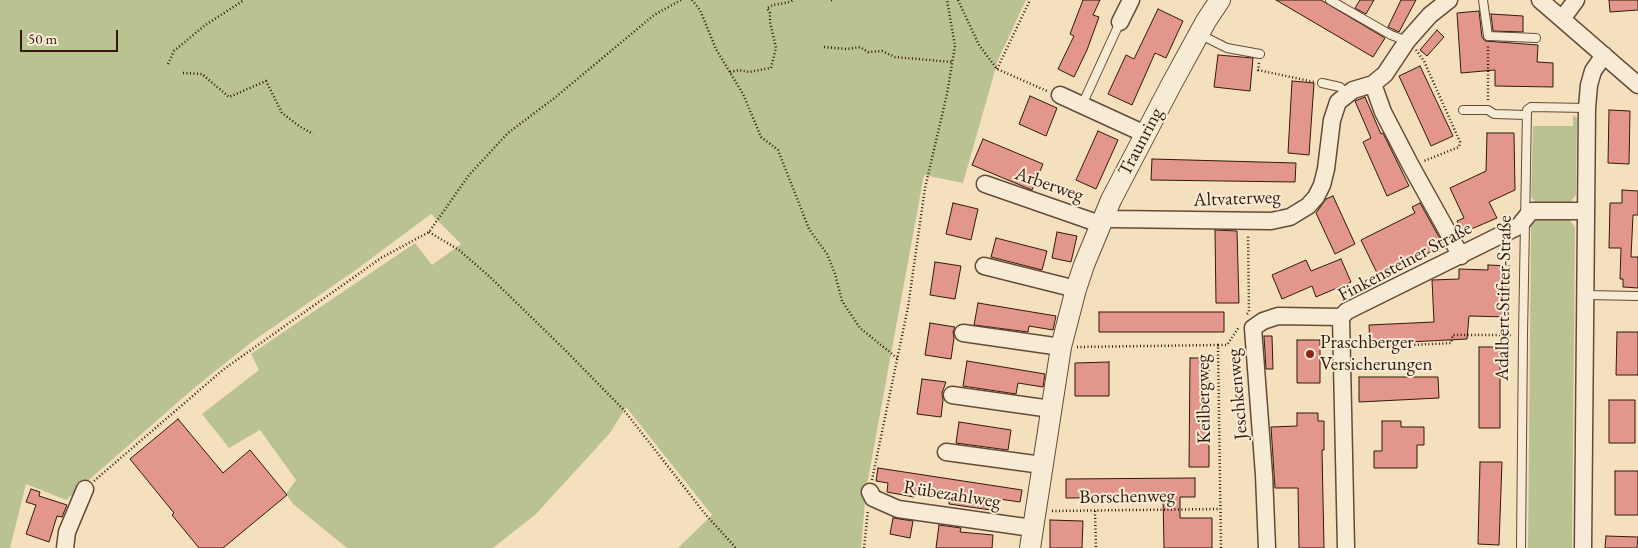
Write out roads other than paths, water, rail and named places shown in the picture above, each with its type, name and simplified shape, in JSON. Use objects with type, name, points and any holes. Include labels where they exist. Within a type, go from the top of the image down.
[{"type":"street","points":[[1120,22],[1131,0]]},
{"type":"street","name":"Traunring","points":[[1032,529],[1061,347],[1076,289],[1102,220],[1145,134],[1199,34],[1220,0]]},
{"type":"street","points":[[1347,94],[1361,87],[1373,84],[1385,74],[1407,41],[1430,15],[1449,0]]},
{"type":"street","points":[[1540,0],[1638,85]]},
{"type":"street","points":[[1562,19],[1576,0]]},
{"type":"street","points":[[1583,548],[1587,108],[1589,85],[1593,71],[1604,55]]},
{"type":"street","points":[[1373,84],[1383,112],[1461,256]]},
{"type":"street","name":"Altvaterweg","points":[[1102,220],[1271,221],[1290,217],[1308,206],[1316,198],[1326,170],[1332,120],[1338,102],[1347,94]]},
{"type":"street","points":[[1060,95],[1145,134]]},
{"type":"street","name":"Arberweg","points":[[985,184],[1102,220]]},
{"type":"street","name":"Finkensteiner Straße","points":[[1346,548],[1341,317],[1347,311],[1519,226],[1531,211],[1586,211]]},
{"type":"street","points":[[984,266],[1076,289]]},
{"type":"street","name":"Jeschkenweg","points":[[1267,548],[1264,475],[1252,328],[1263,321],[1278,316],[1341,317]]},
{"type":"street","points":[[963,333],[1061,347]]},
{"type":"street","points":[[952,395],[1051,408]]},
{"type":"street","points":[[946,452],[1042,464]]},
{"type":"street","points":[[65,548],[67,532],[85,489]]},
{"type":"street","name":"Rübezahlweg","points":[[870,492],[873,498],[898,508],[1032,529]]},
{"type":"lane","points":[[1330,0],[1391,35],[1407,41]]},
{"type":"lane","points":[[1483,0],[1488,36],[1536,38]]},
{"type":"lane","points":[[1082,105],[1120,22]]},
{"type":"lane","points":[[1199,34],[1227,48],[1260,54]]},
{"type":"lane","points":[[1322,83],[1340,87],[1347,94]]},
{"type":"lane","points":[[1463,110],[1488,110],[1494,114],[1527,116],[1527,110],[1531,107],[1587,108]]},
{"type":"lane","name":"Adalbert-Stifter-Straße","points":[[1521,548],[1527,116]]},
{"type":"lane","points":[[1586,295],[1638,296]]},
{"type":"place","name":"Praschberger Versicherungen","points":[[1310,354]]}]
